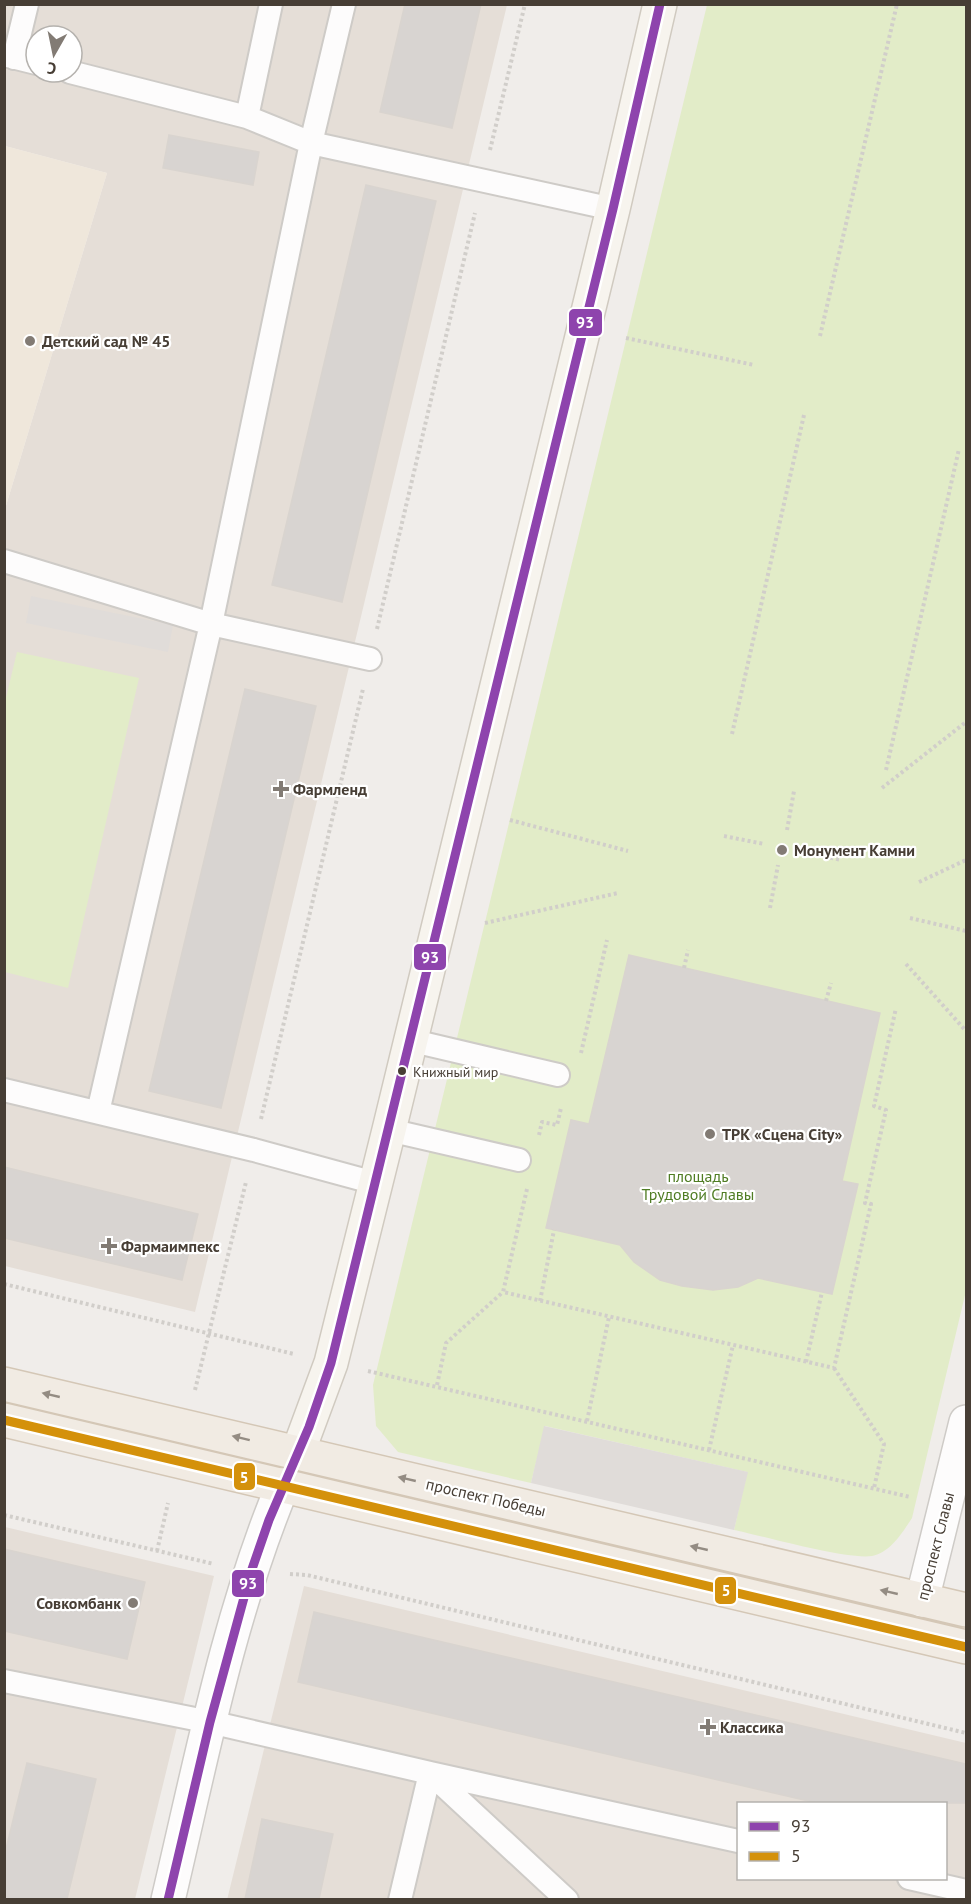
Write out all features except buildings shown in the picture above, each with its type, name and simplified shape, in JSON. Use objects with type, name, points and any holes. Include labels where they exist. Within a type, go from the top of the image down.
[{"type":"main road","points":[[283,1485],[298,1452],[330,1363],[613,210],[660,4]]},
{"type":"main road","name":"проспект Победы","points":[[4,1384],[966,1610]]},
{"type":"main road","points":[[4,1420],[966,1647]]},
{"type":"main road","name":"проспект Славы","points":[[914,1635],[922,1600]]},
{"type":"street","name":"проспект Славы","points":[[922,1600],[966,1422]]},
{"type":"street","points":[[168,1899],[210,1722],[251,1572],[283,1485]]},
{"type":"lane","points":[[24,60],[9,57],[27,4]]},
{"type":"lane","points":[[247,117],[271,4]]},
{"type":"lane","points":[[98,1112],[211,624],[311,143],[344,4]]},
{"type":"lane","points":[[84,76],[247,117],[311,143],[613,210]]},
{"type":"lane","points":[[4,561],[211,624],[370,659]]},
{"type":"lane","points":[[409,1040],[558,1075]]},
{"type":"lane","points":[[4,1090],[254,1150],[375,1183]]},
{"type":"lane","points":[[389,1130],[524,1169]]},
{"type":"lane","points":[[4,1681],[210,1722],[737,1841]]},
{"type":"lane","points":[[400,1899],[429,1773]]},
{"type":"lane","points":[[429,1773],[567,1899]]},
{"type":"lane","points":[[918,1880],[966,1891]]},
{"type":"path","points":[[194,1394],[254,1150],[525,4]]},
{"type":"path","points":[[820,336],[897,4]]},
{"type":"path","points":[[626,338],[754,365]]},
{"type":"path","points":[[732,734],[804,415]]},
{"type":"path","points":[[886,770],[959,449]]},
{"type":"path","points":[[882,788],[966,722]]},
{"type":"path","points":[[787,830],[794,791]]},
{"type":"path","points":[[510,820],[628,851]]},
{"type":"path","points":[[724,836],[764,844]]},
{"type":"path","points":[[801,851],[841,860]]},
{"type":"path","points":[[919,882],[966,860]]},
{"type":"path","points":[[770,908],[778,865]]},
{"type":"path","points":[[485,923],[618,893]]},
{"type":"path","points":[[910,918],[966,931]]},
{"type":"path","points":[[579,1061],[607,940]]},
{"type":"path","points":[[684,968],[688,950]]},
{"type":"path","points":[[906,964],[966,1031]]},
{"type":"path","points":[[826,1001],[831,983]]},
{"type":"path","points":[[834,1368],[871,1204],[864,1203],[886,1110],[873,1106],[896,1008]]},
{"type":"path","points":[[537,1144],[542,1122],[557,1125],[562,1104],[569,1106]]},
{"type":"path","points":[[437,1386],[446,1343],[503,1292],[524,1169]]},
{"type":"path","points":[[540,1301],[554,1230]]},
{"type":"path","points":[[4,1284],[330,1363],[437,1386],[945,1506]]},
{"type":"path","points":[[503,1292],[834,1368],[884,1444],[874,1488]]},
{"type":"path","points":[[806,1362],[822,1292]]},
{"type":"path","points":[[587,1421],[609,1317]]},
{"type":"path","points":[[709,1450],[734,1345]]},
{"type":"path","points":[[157,1551],[168,1503]]},
{"type":"path","points":[[4,1515],[251,1572],[307,1575],[966,1733]]},
{"type":"shaded area","points":[[5,5],[507,5],[195,1312],[5,1266],[5,509],[107,173],[5,146]]},
{"type":"shaded area","name":"Детский сад № 45","points":[[4,146],[107,173],[5,509]]},
{"type":"shaded area","points":[[31,596],[173,625],[168,652],[26,623]]},
{"type":"shaded area","points":[[544,1426],[748,1472],[734,1530],[531,1483]]},
{"type":"shaded area","points":[[5,1527],[214,1576],[135,1899],[5,1900]]},
{"type":"shaded area","points":[[304,1586],[966,1743],[966,1899],[227,1900]]},
{"type":"green space","name":"площадь Трудовой Славы","points":[[707,5],[966,5],[966,1291],[912,1518],[890,1546],[872,1556],[825,1551],[734,1530],[747,1472],[545,1426],[531,1483],[398,1452],[376,1426],[373,1385]]},
{"type":"green space","points":[[17,652],[139,678],[68,988],[5,972],[4,706]]},
{"type":"transit line","name":"93","points":[[168,1900],[210,1722],[251,1572],[269,1520],[309,1427],[331,1363],[613,209],[660,4]]},
{"type":"transit line","name":"5","points":[[4,1420],[966,1647]]},
{"type":"place","name":"Детский сад № 45","points":[[30,341]]},
{"type":"place","name":"Фармленд","points":[[281,789]]},
{"type":"place","name":"Монумент Камни","points":[[782,850]]},
{"type":"place","name":"Книжный мир","points":[[402,1071]]},
{"type":"place","name":"ТРК «Сцена City»","points":[[710,1134]]},
{"type":"place","name":"Фармаимпекс","points":[[109,1246]]},
{"type":"place","name":"Совкомбанк","points":[[133,1603]]},
{"type":"place","name":"Классика","points":[[708,1727]]}]
